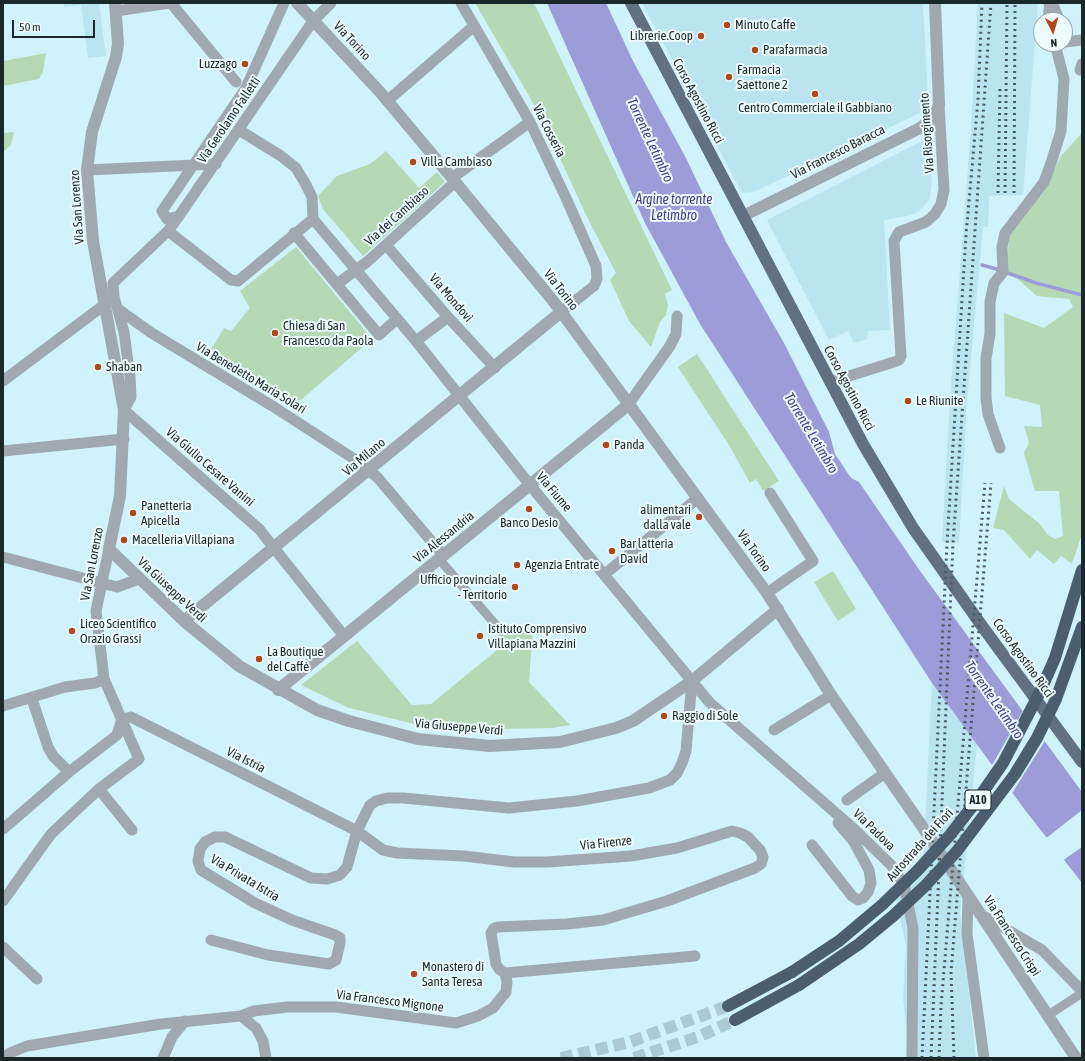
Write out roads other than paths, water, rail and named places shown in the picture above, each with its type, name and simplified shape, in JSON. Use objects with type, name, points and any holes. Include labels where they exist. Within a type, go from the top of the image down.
[{"type":"highway","name":"Autostrada dei Fiori","points":[[728,1006],[792,972],[839,941],[883,904],[918,870],[978,799],[1003,763],[1040,692],[1055,658],[1082,570]]},
{"type":"highway","name":"A10","points":[[735,1020],[799,985],[859,944],[893,916],[925,886],[957,851],[1015,774],[1037,738],[1056,699],[1082,627]]},
{"type":"main road","name":"Corso Agostino Ricci","points":[[631,3],[863,444],[913,528],[982,626],[1082,762]]},
{"type":"street","points":[[115,7],[170,3],[236,82]]},
{"type":"street","points":[[179,216],[168,219],[162,211],[246,88],[284,3]]},
{"type":"street","name":"Via Torino","points":[[297,3],[387,101],[454,180],[561,312],[767,593],[831,695],[924,829]]},
{"type":"street","name":"Via Gerolamo Falletti","points":[[168,231],[216,164],[313,21],[331,3]]},
{"type":"street","name":"Via Cosseria","points":[[461,3],[530,122],[596,266],[597,279],[594,286],[561,312]]},
{"type":"street","name":"Via Risorgimento","points":[[830,382],[894,362],[899,360],[901,356],[894,254],[896,235],[899,232],[926,222],[935,214],[941,204],[944,181],[935,3]]},
{"type":"street","points":[[1050,3],[1056,12]]},
{"type":"street","name":"Via San Lorenzo","points":[[100,789],[139,759],[104,679],[96,611],[120,496],[124,439],[124,410],[93,241],[87,170],[92,132],[116,57],[118,44],[115,7]]},
{"type":"street","points":[[387,101],[474,26]]},
{"type":"street","points":[[1000,448],[988,414],[986,398],[986,358],[990,334],[990,302],[994,283],[1003,272],[1002,247],[1005,232],[1044,182],[1052,163],[1061,131],[1064,79],[1057,52]]},
{"type":"street","name":"Via Francesco Baracca","points":[[743,216],[920,128],[932,119],[939,105]]},
{"type":"street","name":"Via dei Cambiaso","points":[[337,284],[358,270],[454,180],[530,122]]},
{"type":"street","points":[[168,231],[231,280],[238,280],[313,219],[312,197],[306,183],[296,168],[281,156],[239,130]]},
{"type":"street","points":[[87,170],[216,164]]},
{"type":"street","name":"Via Fiume","points":[[313,219],[358,270],[530,485],[692,681]]},
{"type":"street","name":"Via San Lorenzo","points":[[124,410],[131,397],[127,354],[118,309],[114,297],[113,283],[168,231]]},
{"type":"street","points":[[294,233],[379,335],[397,319]]},
{"type":"street","name":"Via Mondovì","points":[[386,245],[448,317],[495,368]]},
{"type":"street","points":[[3,381],[104,305]]},
{"type":"street","name":"Via Benedetto Maria Solari","points":[[118,309],[156,336],[274,407],[370,471],[441,557]]},
{"type":"street","name":"Via Milano","points":[[184,621],[370,471],[561,312]]},
{"type":"street","points":[[628,405],[670,346],[676,334],[677,316]]},
{"type":"street","points":[[416,341],[448,317]]},
{"type":"street","name":"Via Alessandria","points":[[278,690],[628,405]]},
{"type":"street","name":"Via Giulio Cesare Vanini","points":[[124,410],[259,529],[276,548],[344,636]]},
{"type":"street","points":[[3,451],[124,439]]},
{"type":"street","name":"Via Torino","points":[[767,593],[813,560],[770,493]]},
{"type":"street","points":[[605,574],[698,498]]},
{"type":"street","name":"Via Giuseppe Verdi","points":[[109,549],[184,621],[239,666],[278,690],[317,710],[349,721],[418,739],[490,746],[560,742],[616,728],[651,710],[692,681],[778,609]]},
{"type":"street","points":[[3,557],[117,587],[139,579]]},
{"type":"street","points":[[441,557],[501,631]]},
{"type":"street","points":[[3,706],[32,699],[64,687],[95,683],[104,679]]},
{"type":"street","points":[[357,831],[370,805],[376,801],[386,798],[509,808],[577,802],[649,788],[670,780],[677,773],[682,764],[686,751],[692,681]]},
{"type":"street","name":"Via Padova","points":[[692,681],[710,703],[854,829],[891,865],[904,884],[913,928],[912,1058]]},
{"type":"street","points":[[774,730],[831,695]]},
{"type":"street","points":[[32,699],[48,747],[53,756],[69,772]]},
{"type":"street","name":"Via Istria","points":[[122,719],[131,717],[357,831]]},
{"type":"street","points":[[3,829],[69,772],[117,735],[122,719]]},
{"type":"street","points":[[847,800],[885,773]]},
{"type":"street","points":[[3,901],[51,834],[100,789],[132,830]]},
{"type":"street","points":[[812,845],[852,896],[858,900],[863,898],[870,883],[869,870],[854,842],[836,819],[834,811]]},
{"type":"street","name":"Via Francesco Crispi","points":[[924,829],[1076,1058]]},
{"type":"street","name":"Via Privata Istria","points":[[211,940],[268,955],[317,963],[333,963],[339,950],[340,938],[292,920],[255,903],[200,870],[198,861],[200,849],[205,842],[215,837],[225,837],[310,878],[327,879],[340,875],[346,867],[357,831]]},
{"type":"street","name":"Via Firenze","points":[[357,831],[383,850],[397,853],[464,856],[514,862],[547,862],[632,856],[677,848],[732,831],[748,837],[760,850],[763,857],[761,864],[754,868],[638,910],[604,920],[582,923],[494,928],[491,933],[496,964],[499,969],[506,973]]},
{"type":"street","points":[[968,895],[967,934],[984,1058]]},
{"type":"street","points":[[980,913],[1042,950],[1082,992],[1047,1016]]},
{"type":"street","points":[[3,947],[37,979]]},
{"type":"street","points":[[506,973],[695,956]]},
{"type":"street","name":"Via Francesco Mignone","points":[[5,1058],[10,1053],[27,1046],[185,1021],[241,1016],[254,1011],[287,1007],[328,1007],[456,1023],[478,1016],[493,1008],[506,992],[506,973]]},
{"type":"street","points":[[241,1016],[256,1028],[263,1041],[266,1058]]},
{"type":"street","points":[[162,1058],[172,1037],[185,1021]]},
{"type":"water","name":"Argine torrente Letimbro","points":[[547,3],[606,3],[633,61],[686,158],[726,242],[784,343],[829,432],[835,454],[851,478],[859,482],[920,571],[1082,792],[1082,883],[1025,810],[932,683],[700,324],[645,223]]},
{"type":"waterway","points":[[982,265],[1000,270]]},
{"type":"waterway","points":[[1005,272],[1036,283],[1082,295]]},
{"type":"tunnel","points":[[561,1058],[630,1042],[728,1006]]},
{"type":"tunnel","points":[[634,1058],[698,1037],[735,1020]]},
{"type":"railway","points":[[922,1058],[947,544],[966,235],[978,100],[982,3]]},
{"type":"railway","points":[[931,1058],[953,543],[991,3]]},
{"type":"railway","points":[[1005,193],[1007,3]]},
{"type":"railway","points":[[1014,193],[1015,3]]},
{"type":"railway","points":[[998,193],[1000,88]]},
{"type":"railway","points":[[939,1058],[941,1006],[985,483]]},
{"type":"railway","points":[[954,1058],[951,972],[991,483]]},
{"type":"place","name":"Minuto Caffe","points":[[727,25]]},
{"type":"place","name":"Librerie.Coop","points":[[701,36]]},
{"type":"place","name":"Parafarmacia","points":[[755,50]]},
{"type":"place","name":"Luzzago","points":[[245,64]]},
{"type":"place","name":"Farmacia Saettone 2","points":[[729,77]]},
{"type":"place","name":"Centro Commerciale il Gabbiano","points":[[815,94]]},
{"type":"place","name":"Villa Cambiaso","points":[[413,162]]},
{"type":"place","name":"Chiesa di San Francesco da Paola","points":[[275,333]]},
{"type":"place","name":"Shaban","points":[[98,367]]},
{"type":"place","name":"Le Riunite","points":[[908,401]]},
{"type":"place","name":"Panda","points":[[606,445]]},
{"type":"place","name":"Banco Desio","points":[[529,509]]},
{"type":"place","name":"Panetteria Apicella","points":[[133,513]]},
{"type":"place","name":"alimentari dalla vale","points":[[699,517]]},
{"type":"place","name":"Macelleria Villapiana","points":[[124,540]]},
{"type":"place","name":"Bar latteria David","points":[[612,551]]},
{"type":"place","name":"Agenzia Entrate","points":[[517,565]]},
{"type":"place","name":"Ufficio provinciale - Territorio","points":[[515,587]]},
{"type":"place","name":"Liceo Scientifico Orazio Grassi","points":[[72,631]]},
{"type":"place","name":"Istituto Comprensivo Villapiana Mazzini","points":[[480,636]]},
{"type":"place","name":"La Boutique del Caffè","points":[[259,659]]},
{"type":"place","name":"Raggio di Sole","points":[[664,716]]},
{"type":"place","name":"Monastero di Santa Teresa","points":[[414,974]]},
{"type":"water label","name":"Torrente Letimbro","points":[[650,140]]},
{"type":"water label","name":"Torrente Letimbro","points":[[811,433]]},
{"type":"water label","name":"Torrente Letimbro","points":[[994,700]]}]
